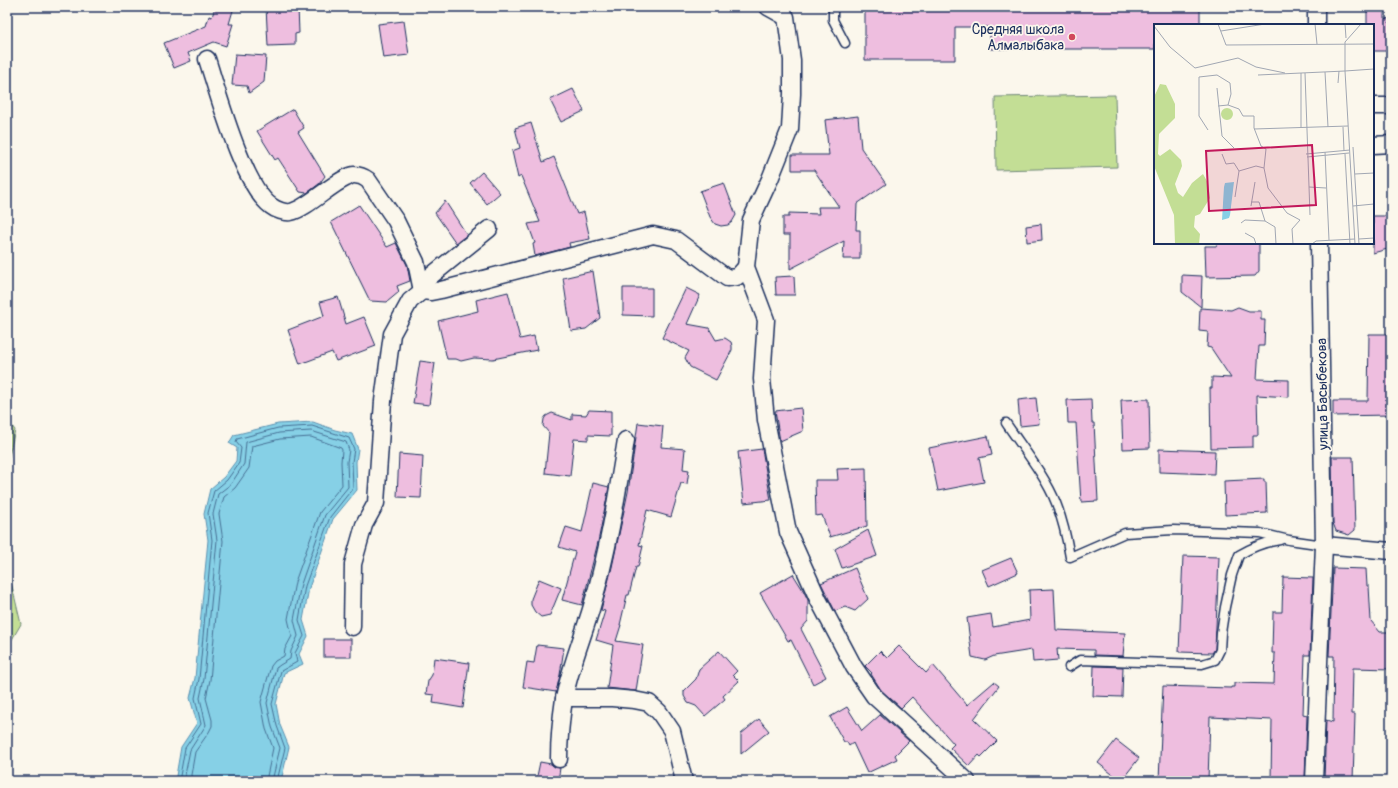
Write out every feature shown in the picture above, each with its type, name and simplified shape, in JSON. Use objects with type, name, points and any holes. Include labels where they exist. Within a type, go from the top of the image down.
[{"type":"street","points":[[768,7],[786,17],[792,60],[790,129],[770,179],[751,220],[746,267],[766,320],[762,379],[766,420],[788,532],[818,600],[850,660],[874,696],[967,781]]},
{"type":"street","points":[[1316,7],[1316,24]]},
{"type":"street","points":[[207,59],[242,162],[256,191],[271,207],[283,212],[292,212],[305,205],[341,180],[353,175],[362,176],[368,180],[396,221],[416,262],[421,287]]},
{"type":"street","points":[[1374,106],[1391,106]]},
{"type":"street","points":[[1374,145],[1391,144]]},
{"type":"street","points":[[352,627],[353,564],[364,525],[376,503],[383,401],[392,334],[410,301],[421,287],[489,229]]},
{"type":"street","points":[[421,287],[431,292],[441,290],[653,235],[676,240],[760,305]]},
{"type":"street","name":"улица Басыбекова","points":[[1314,781],[1324,545],[1319,244]]},
{"type":"street","points":[[727,278],[737,277],[746,267]]},
{"type":"street","points":[[559,759],[559,739],[564,698],[578,646],[592,606],[604,559],[626,440]]},
{"type":"street","points":[[1324,545],[1391,550]]},
{"type":"street","points":[[564,698],[612,698],[649,703],[659,712],[672,731],[684,781]]},
{"type":"lane","points":[[833,7],[833,20],[845,43]]},
{"type":"lane","points":[[1006,423],[1037,469],[1056,502],[1064,525],[1070,557],[1126,533],[1173,530],[1260,533],[1289,540],[1324,545]]},
{"type":"lane","points":[[1069,667],[1080,660],[1202,664],[1215,660],[1220,650],[1225,607],[1238,555],[1254,546],[1270,541],[1289,540]]},
{"type":"green space","points":[[1115,95],[1117,167],[996,170],[995,97]]},
{"type":"green space","points":[[7,420],[15,430],[7,465]]},
{"type":"green space","points":[[7,565],[21,624],[7,648]]},
{"type":"water","points":[[313,422],[352,434],[358,449],[356,462],[357,490],[333,519],[309,588],[303,620],[308,636],[299,654],[303,664],[284,673],[276,704],[280,725],[289,747],[281,781],[177,781],[176,776],[181,747],[197,723],[190,698],[195,678],[208,540],[204,514],[210,489],[224,477],[236,461],[237,448],[229,443],[234,435],[278,424]]},
{"type":"building","points":[[215,7],[234,7],[229,24],[233,24],[226,46],[214,42],[188,53],[191,61],[174,68],[164,43],[206,26],[209,16],[212,17]]},
{"type":"building","points":[[266,7],[298,7],[299,33],[295,34],[295,45],[268,46]]},
{"type":"building","points":[[865,7],[1072,9],[1072,7],[1200,7],[1200,24],[1154,24],[1154,49],[990,49],[990,27],[955,27],[955,60],[865,60]]},
{"type":"building","points":[[1367,7],[1384,7],[1384,18],[1389,19],[1389,51],[1374,51],[1374,24],[1367,24]]},
{"type":"building","points":[[404,21],[409,55],[383,58],[378,24]]},
{"type":"building","points":[[235,54],[266,56],[264,82],[249,93],[247,86],[232,85]]},
{"type":"building","points":[[573,89],[584,111],[561,122],[550,100]]},
{"type":"building","points":[[293,109],[304,128],[298,132],[325,176],[319,184],[307,193],[300,192],[278,158],[275,160],[257,131]]},
{"type":"building","points":[[858,116],[861,148],[886,184],[857,204],[856,230],[860,230],[860,259],[843,259],[844,241],[790,269],[790,235],[783,235],[783,217],[789,217],[789,213],[819,214],[818,207],[839,207],[814,170],[792,170],[792,155],[829,155],[825,120]]},
{"type":"building","points":[[531,123],[543,162],[554,157],[577,214],[584,212],[590,239],[569,243],[570,247],[535,256],[533,244],[535,243],[528,224],[540,222],[521,176],[518,178],[512,151],[520,148],[515,128]]},
{"type":"building","points":[[482,172],[500,193],[487,204],[470,183]]},
{"type":"building","points":[[724,183],[736,215],[732,222],[728,225],[721,226],[715,224],[710,217],[700,191]]},
{"type":"building","points":[[445,201],[467,235],[456,243],[435,213]]},
{"type":"building","points":[[359,205],[387,247],[396,243],[407,265],[410,281],[397,286],[399,292],[387,302],[370,301],[331,222]]},
{"type":"building","points":[[1374,216],[1391,216],[1391,248],[1373,253]]},
{"type":"building","points":[[1041,224],[1042,240],[1027,242],[1026,226]]},
{"type":"building","points":[[1217,244],[1259,244],[1259,271],[1255,276],[1206,277],[1205,246],[1216,246]]},
{"type":"building","points":[[593,271],[600,318],[586,329],[571,331],[563,278]]},
{"type":"building","points":[[1182,275],[1202,276],[1201,307],[1182,292]]},
{"type":"building","points":[[794,276],[795,295],[776,295],[775,277]]},
{"type":"building","points":[[623,288],[652,288],[652,316],[623,315]]},
{"type":"building","points":[[686,288],[700,295],[687,324],[709,328],[716,340],[725,338],[731,342],[732,350],[716,380],[690,367],[685,358],[689,351],[662,338]]},
{"type":"building","points":[[508,292],[520,339],[534,336],[537,350],[493,359],[474,358],[461,361],[456,359],[447,359],[438,321],[478,311],[476,300]]},
{"type":"building","points":[[338,297],[346,324],[364,317],[376,346],[336,361],[332,352],[300,364],[288,330],[324,316],[320,302]]},
{"type":"building","points":[[1238,307],[1249,311],[1261,311],[1261,320],[1265,320],[1264,346],[1259,346],[1257,379],[1289,380],[1289,397],[1257,395],[1258,435],[1253,435],[1253,447],[1211,448],[1210,388],[1212,388],[1212,377],[1231,378],[1211,348],[1207,347],[1208,332],[1199,331],[1200,308],[1231,310]]},
{"type":"building","points":[[1369,334],[1391,334],[1391,415],[1333,416],[1333,401],[1368,401]]},
{"type":"building","points":[[420,361],[435,363],[429,405],[413,403]]},
{"type":"building","points":[[1036,398],[1039,424],[1020,426],[1018,400]]},
{"type":"building","points":[[1091,399],[1092,423],[1094,423],[1098,501],[1081,502],[1076,423],[1068,423],[1067,400]]},
{"type":"building","points":[[1149,399],[1150,448],[1123,449],[1121,400]]},
{"type":"building","points":[[801,408],[803,431],[780,441],[775,411]]},
{"type":"building","points":[[589,410],[611,411],[611,436],[588,435],[588,440],[574,439],[570,476],[545,473],[549,433],[543,426],[546,416],[552,413],[572,420],[572,414],[586,415]]},
{"type":"building","points":[[638,423],[663,426],[661,447],[685,449],[683,469],[689,470],[687,484],[681,483],[671,517],[647,510],[639,545],[643,546],[629,595],[627,595],[616,641],[643,645],[636,691],[607,688],[613,645],[596,640],[605,611],[601,610],[628,492]]},
{"type":"building","points":[[988,436],[992,455],[979,458],[984,482],[938,491],[929,448]]},
{"type":"building","points":[[762,449],[771,500],[744,503],[738,452]]},
{"type":"building","points":[[1159,449],[1215,451],[1214,474],[1159,472]]},
{"type":"building","points":[[399,454],[423,456],[421,498],[397,497]]},
{"type":"building","points":[[1332,457],[1353,457],[1355,530],[1349,535],[1336,531],[1333,523]]},
{"type":"building","points":[[866,468],[867,526],[830,537],[822,515],[816,516],[815,480],[838,480],[837,469]]},
{"type":"building","points":[[1264,479],[1264,482],[1266,482],[1267,513],[1225,515],[1224,481]]},
{"type":"building","points":[[593,483],[609,487],[598,542],[582,605],[562,600],[575,552],[559,547],[566,527],[582,532]]},
{"type":"building","points":[[868,530],[877,556],[842,568],[835,549]]},
{"type":"building","points":[[1183,556],[1219,557],[1215,649],[1212,653],[1179,652]]},
{"type":"building","points":[[1011,558],[1018,573],[989,586],[982,570]]},
{"type":"building","points":[[855,568],[868,599],[855,611],[845,607],[835,611],[821,583]]},
{"type":"building","points":[[1333,568],[1366,569],[1367,586],[1369,586],[1371,621],[1380,632],[1391,632],[1391,669],[1353,668],[1352,714],[1355,714],[1353,781],[1324,781],[1326,720],[1333,722],[1334,656],[1329,656]]},
{"type":"building","points":[[793,574],[808,600],[808,621],[801,629],[826,677],[813,684],[791,640],[788,641],[760,593]]},
{"type":"building","points":[[1283,577],[1313,578],[1310,655],[1305,655],[1303,714],[1307,715],[1305,781],[1271,781],[1272,720],[1210,717],[1208,781],[1159,781],[1163,686],[1231,688],[1234,687],[1234,683],[1274,684],[1275,653],[1272,653],[1273,612],[1282,612]]},
{"type":"building","points":[[539,579],[561,588],[550,615],[541,617],[535,612],[531,605],[531,599]]},
{"type":"building","points":[[1054,589],[1056,630],[1125,633],[1123,656],[1094,655],[1094,650],[1057,649],[1058,660],[1033,662],[1032,650],[994,656],[985,660],[972,657],[967,618],[991,614],[993,627],[1030,620],[1029,590]]},
{"type":"building","points":[[324,639],[351,639],[351,657],[324,657]]},
{"type":"building","points":[[537,645],[564,648],[556,692],[523,687],[527,662],[534,663]]},
{"type":"building","points":[[899,646],[926,673],[933,665],[967,705],[994,682],[999,686],[974,719],[997,741],[981,757],[979,755],[969,766],[950,748],[954,744],[912,697],[901,708],[881,690],[871,674],[872,673],[865,666],[880,651],[887,658]]},
{"type":"building","points":[[719,651],[737,671],[733,675],[739,681],[723,696],[725,699],[705,716],[696,706],[688,703],[684,696],[684,691],[696,679],[699,669]]},
{"type":"building","points":[[434,658],[469,663],[463,708],[433,703],[434,695],[426,694],[428,681],[432,675]]},
{"type":"building","points":[[1094,666],[1123,667],[1122,697],[1093,696]]},
{"type":"building","points":[[847,707],[862,731],[880,715],[909,741],[895,755],[897,759],[867,773],[853,743],[849,746],[847,742],[844,742],[830,717]]},
{"type":"building","points":[[759,719],[769,731],[741,754],[741,734]]},
{"type":"building","points":[[1116,740],[1139,758],[1121,781],[1098,763]]},
{"type":"building","points":[[540,762],[551,764],[560,768],[558,781],[536,781]]},
{"type":"place","name":"Средняя школа Алмалыбака","points":[[1072,37]]}]
